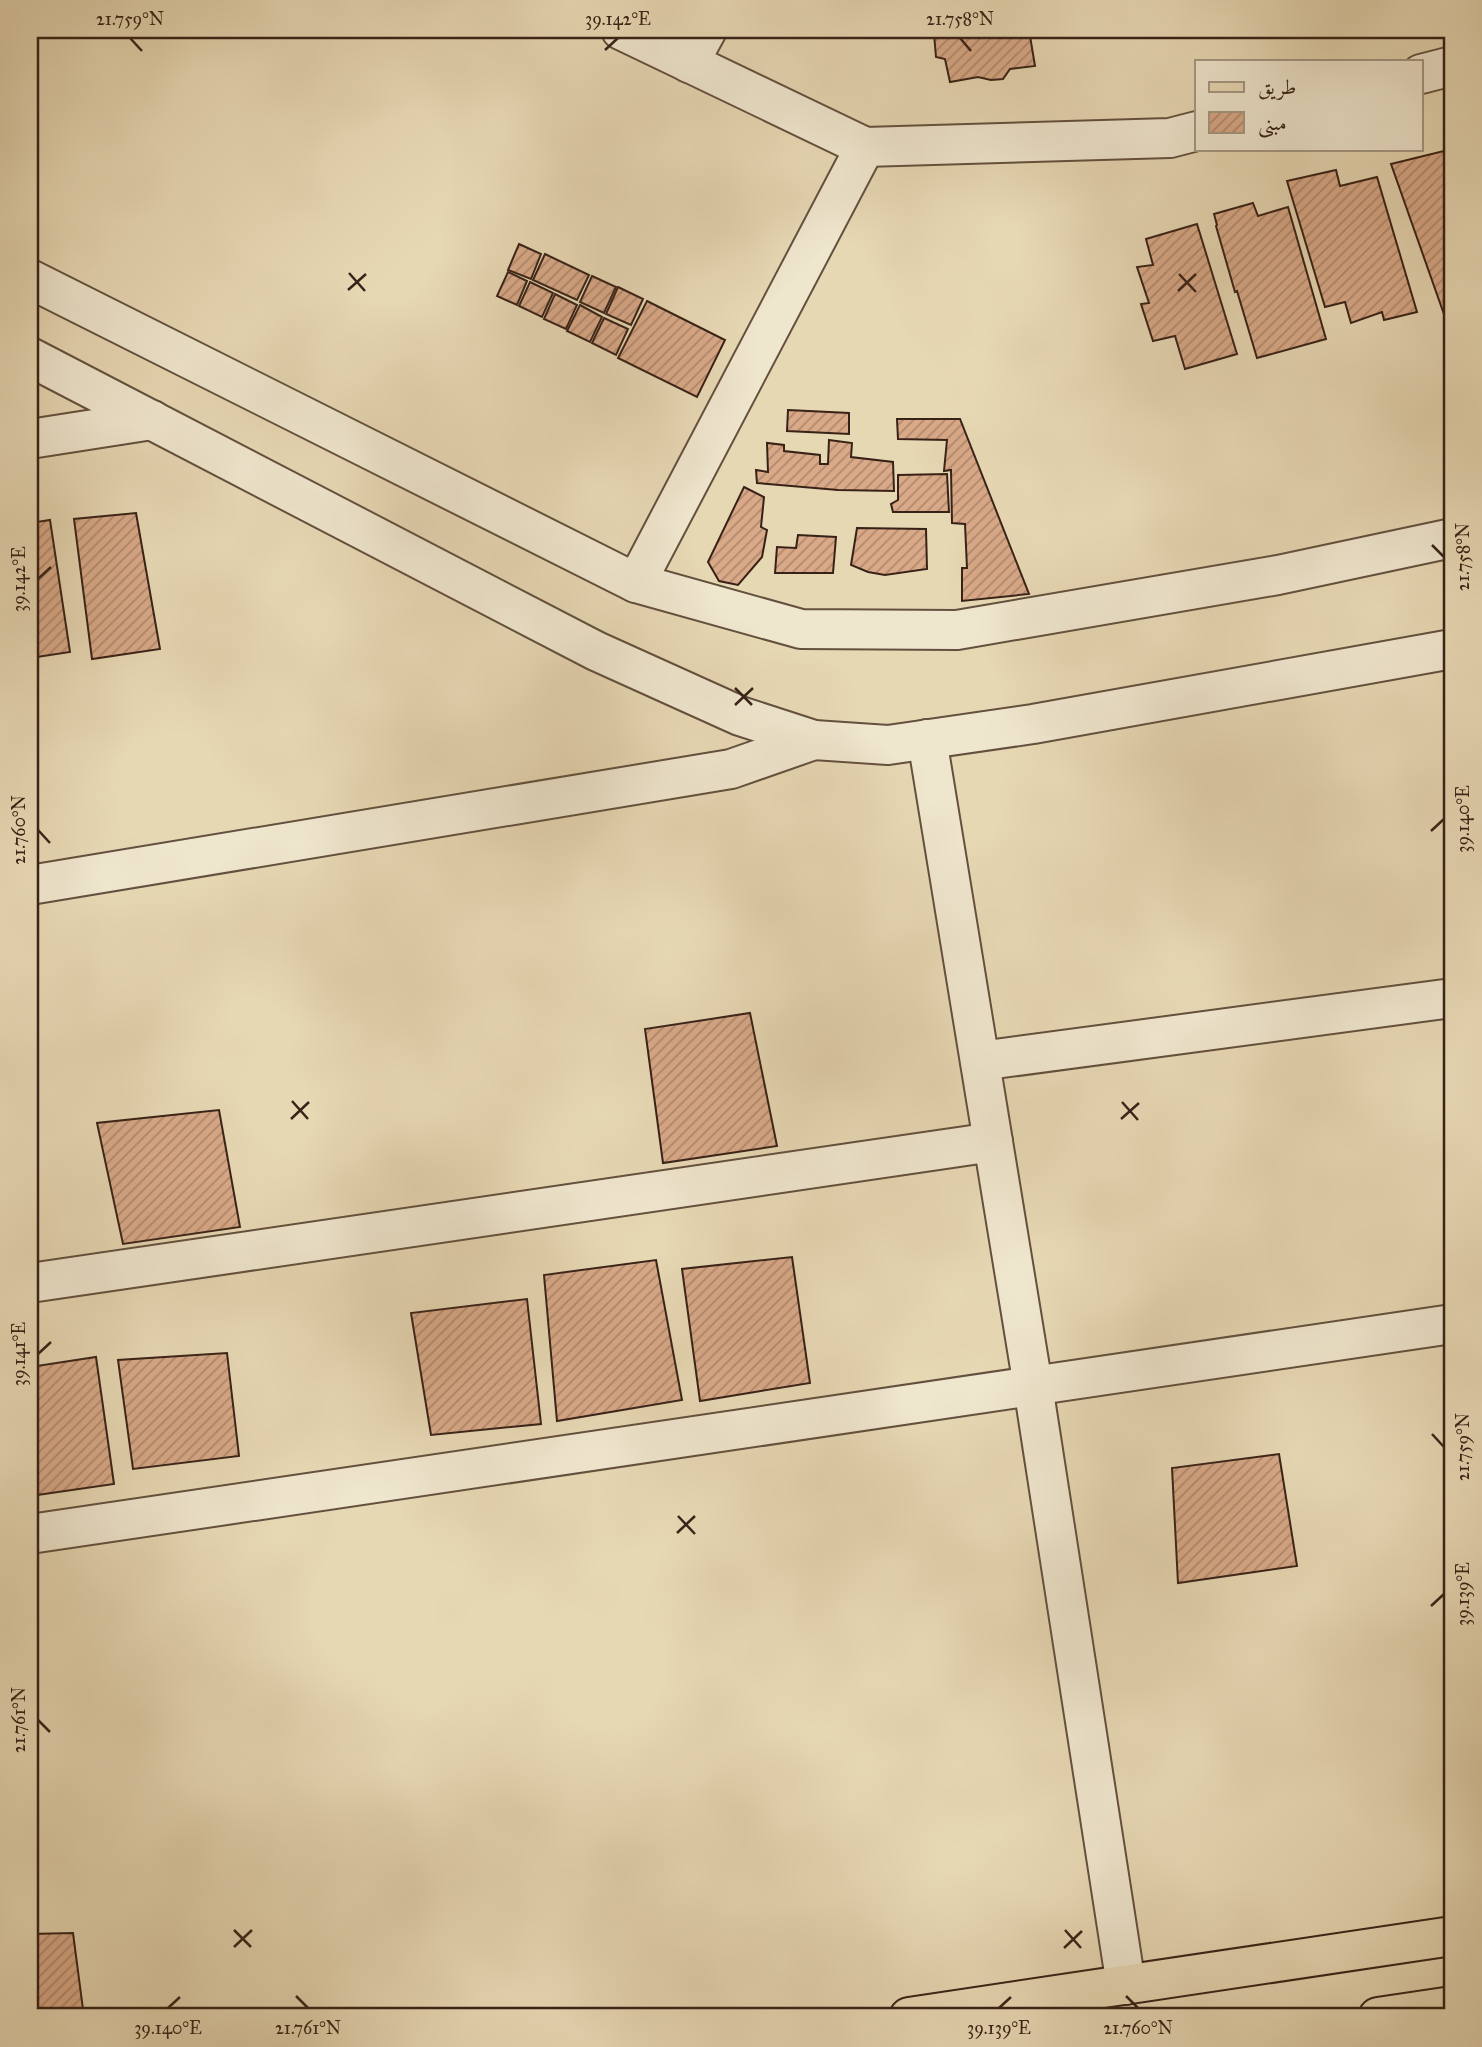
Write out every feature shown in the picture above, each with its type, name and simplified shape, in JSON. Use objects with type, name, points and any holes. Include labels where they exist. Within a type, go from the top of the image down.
[{"type":"main road","points":[[909,2017],[1452,1936]]},
{"type":"main road","points":[[1378,2017],[1452,2006]]},
{"type":"street","points":[[621,30],[865,148],[1170,138],[1195,132]]},
{"type":"street","points":[[689,63],[707,30]]},
{"type":"street","points":[[1422,74],[1452,66]]},
{"type":"street","points":[[636,583],[865,148]]},
{"type":"street","points":[[30,279],[636,583],[801,629],[957,630],[1278,575],[1452,538]]},
{"type":"street","points":[[30,357],[596,651],[740,716],[814,740],[888,745],[1033,724],[1452,649]]},
{"type":"street","points":[[30,439],[152,420]]},
{"type":"street","points":[[927,739],[1034,1386],[1126,1985]]},
{"type":"street","points":[[30,885],[731,769],[814,740]]},
{"type":"street","points":[[980,1061],[1452,998]]},
{"type":"street","points":[[30,1283],[993,1142]]},
{"type":"street","points":[[30,1534],[1452,1324]]},
{"type":"building","points":[[882,30],[1029,30],[1035,66],[1010,69],[1003,79],[978,77],[950,82],[945,59],[936,57],[934,34],[899,38],[889,36]]},
{"type":"building","points":[[1452,149],[1452,319],[1446,320],[1391,164]]},
{"type":"building","points":[[1336,170],[1340,186],[1377,177],[1417,312],[1384,320],[1382,312],[1351,323],[1345,302],[1325,307],[1287,181]]},
{"type":"building","points":[[1253,203],[1258,216],[1288,207],[1326,339],[1257,358],[1237,291],[1235,292],[1214,214]]},
{"type":"building","points":[[1197,224],[1237,354],[1185,369],[1175,336],[1153,341],[1141,304],[1149,303],[1137,267],[1153,265],[1146,239]]},
{"type":"building","points":[[519,244],[541,254],[531,279],[508,270]]},
{"type":"building","points":[[545,254],[589,275],[577,300],[533,280]]},
{"type":"building","points":[[508,272],[527,281],[517,305],[497,296]]},
{"type":"building","points":[[592,276],[616,287],[604,313],[580,302]]},
{"type":"building","points":[[530,282],[553,293],[542,317],[519,306]]},
{"type":"building","points":[[618,287],[643,299],[631,325],[606,314]]},
{"type":"building","points":[[555,294],[577,305],[566,329],[544,319]]},
{"type":"building","points":[[647,301],[725,340],[697,397],[618,358]]},
{"type":"building","points":[[580,305],[602,317],[590,342],[567,331]]},
{"type":"building","points":[[604,318],[628,329],[616,355],[592,343]]},
{"type":"building","points":[[788,410],[849,413],[849,434],[787,431]]},
{"type":"building","points":[[897,419],[960,419],[1029,594],[962,601],[962,568],[967,568],[965,524],[952,523],[951,470],[944,471],[947,440],[898,439]]},
{"type":"building","points":[[829,440],[852,443],[851,457],[893,462],[894,491],[838,490],[757,483],[756,470],[768,472],[767,443],[784,445],[784,451],[820,455],[820,464],[828,464]]},
{"type":"building","points":[[947,474],[949,512],[893,512],[891,504],[898,500],[898,475]]},
{"type":"building","points":[[744,487],[764,497],[761,527],[767,530],[762,557],[738,585],[719,581],[708,562]]},
{"type":"building","points":[[136,513],[160,649],[92,659],[74,519]]},
{"type":"building","points":[[50,520],[70,652],[30,658],[30,523]]},
{"type":"building","points":[[857,528],[926,529],[927,569],[885,575],[851,565]]},
{"type":"building","points":[[798,535],[836,537],[833,573],[775,573],[777,547],[796,548]]},
{"type":"building","points":[[750,1013],[777,1146],[663,1163],[645,1029]]},
{"type":"building","points":[[219,1110],[240,1227],[123,1244],[97,1123]]},
{"type":"building","points":[[792,1257],[810,1383],[700,1401],[682,1269]]},
{"type":"building","points":[[656,1260],[682,1400],[557,1421],[544,1275]]},
{"type":"building","points":[[527,1299],[541,1424],[431,1435],[411,1313]]},
{"type":"building","points":[[227,1353],[239,1456],[133,1469],[118,1360]]},
{"type":"building","points":[[96,1357],[114,1484],[30,1496],[30,1367]]},
{"type":"building","points":[[1279,1454],[1297,1566],[1178,1583],[1172,1468]]},
{"type":"building","points":[[73,1933],[84,2017],[30,2017],[30,1934]]},
{"type":"building","points":[[155,2011],[155,2017],[107,2017]]}]
